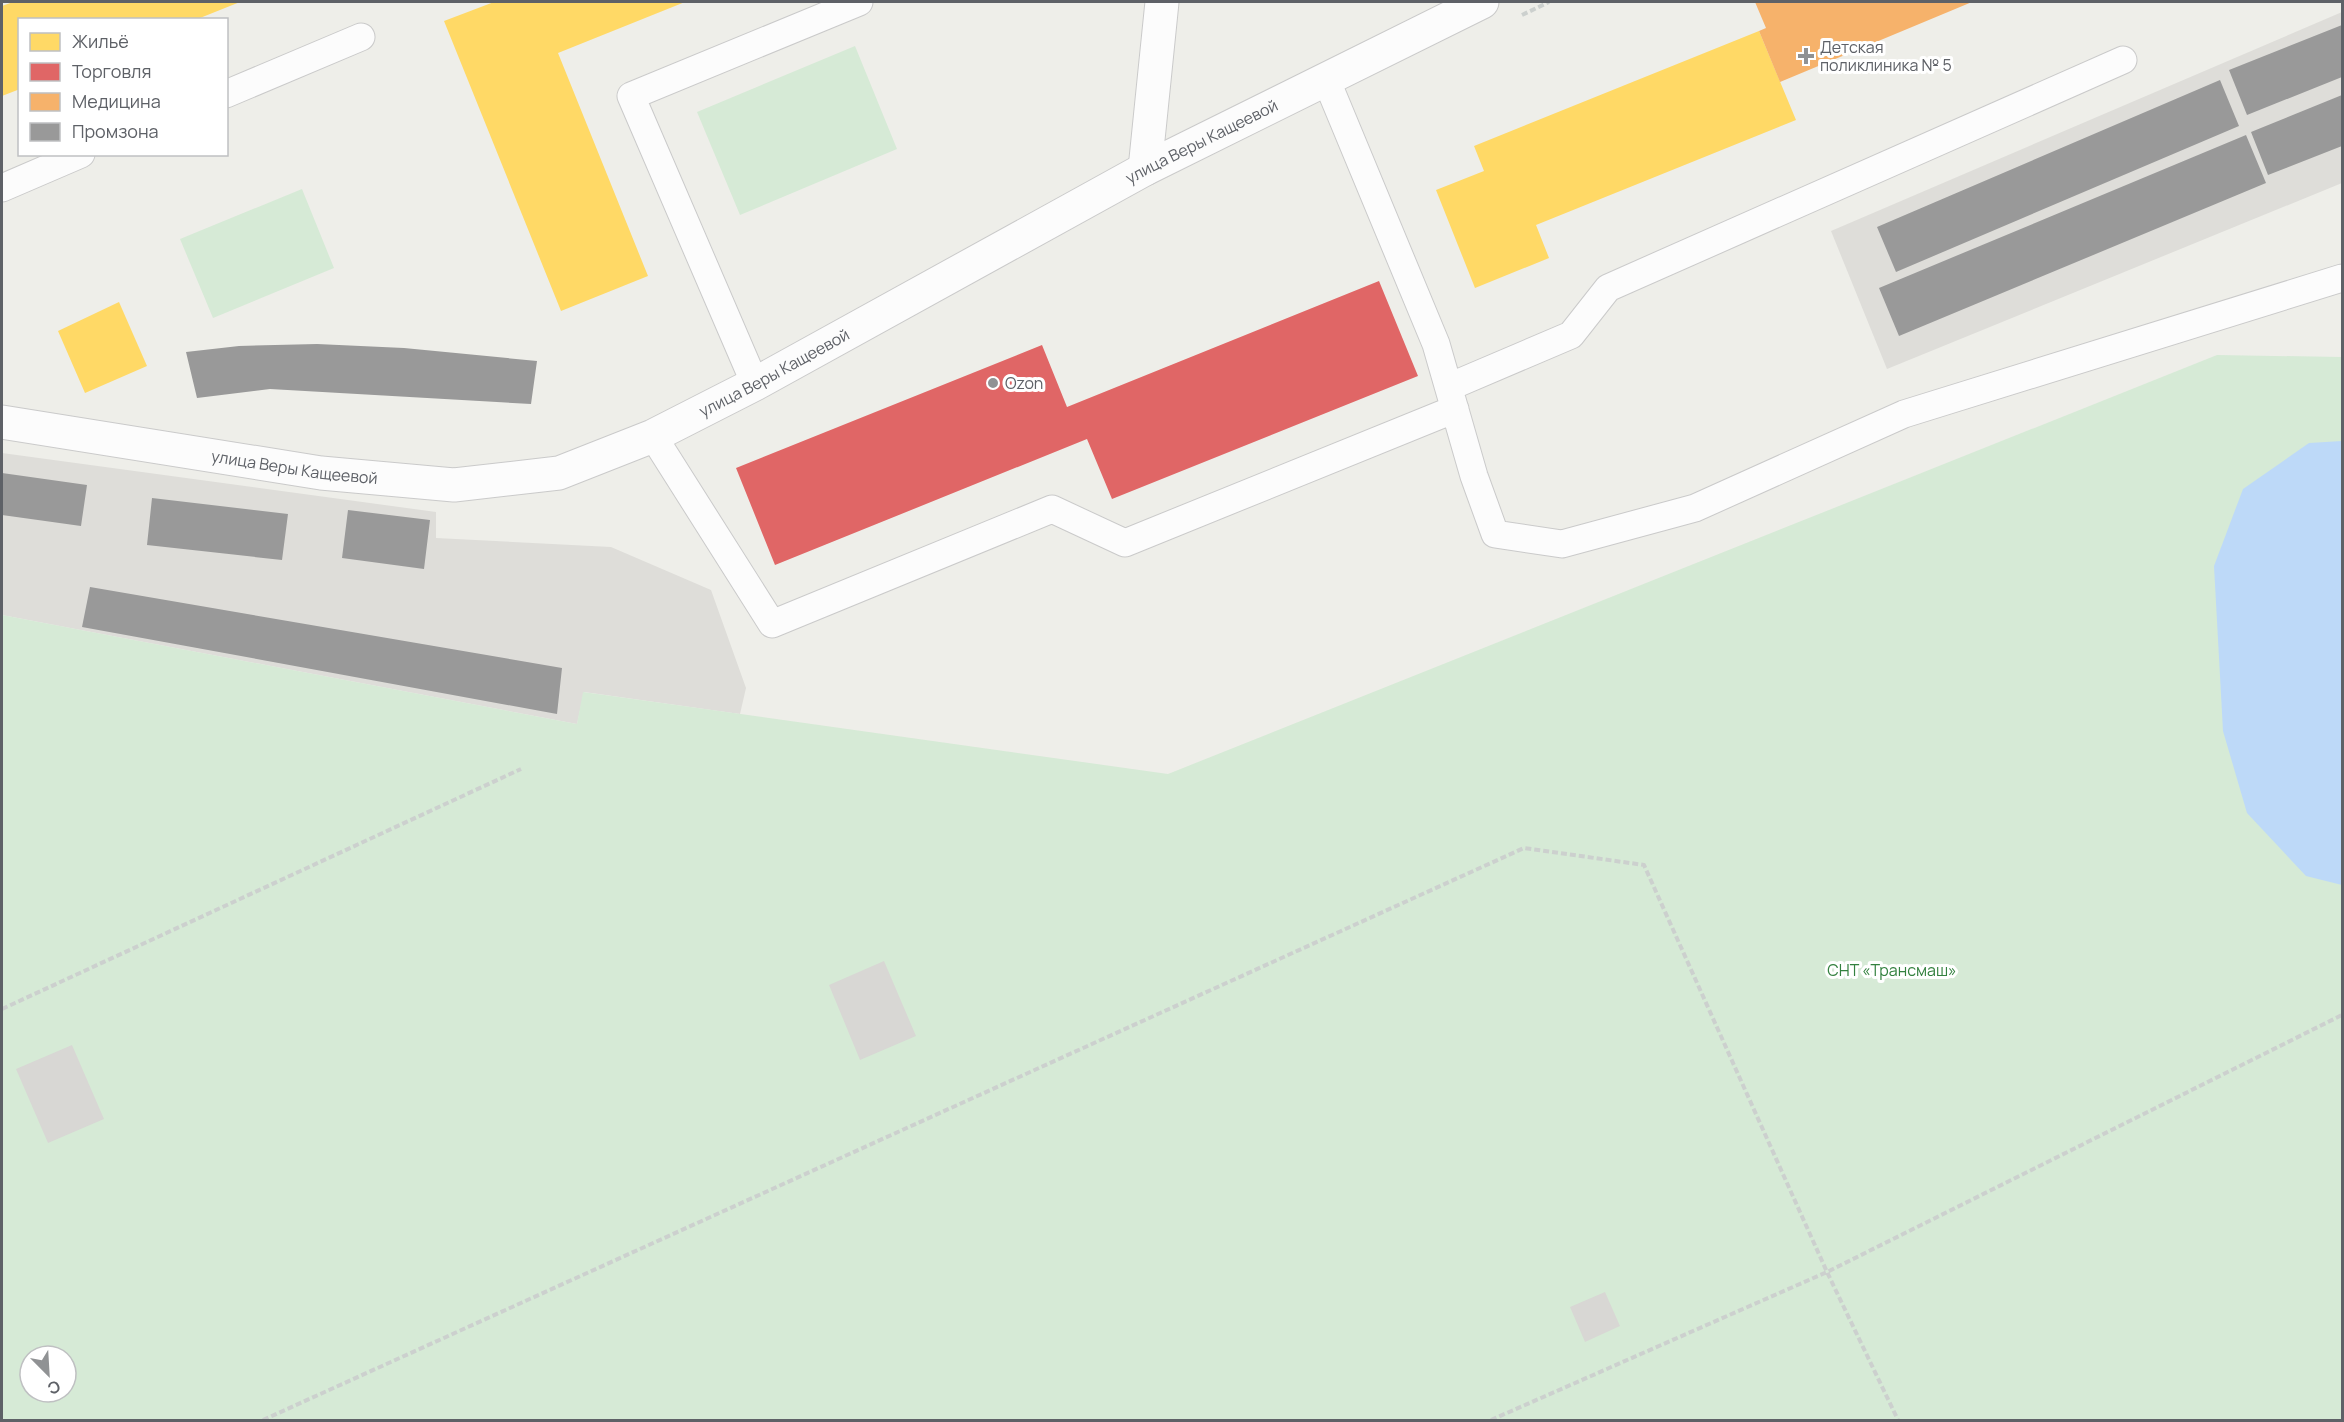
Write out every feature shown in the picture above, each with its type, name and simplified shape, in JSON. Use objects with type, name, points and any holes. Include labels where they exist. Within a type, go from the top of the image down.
[{"type":"street","points":[[1145,169],[1161,2]]},
{"type":"street","name":"улица Веры Кащеевой","points":[[2,422],[321,473],[454,485],[559,473],[653,436],[755,384],[1145,169],[1482,2]]},
{"type":"lane","points":[[755,384],[631,96],[859,2]]},
{"type":"lane","points":[[228,93],[361,37]]},
{"type":"lane","points":[[653,436],[772,624],[1052,509],[1125,543],[1452,398],[1571,335],[1608,288],[2123,60]]},
{"type":"lane","points":[[1326,79],[1436,344],[1474,476],[1495,534],[1562,543],[1695,508],[1904,414],[2343,278]]},
{"type":"lane","points":[[2,188],[76,156]]},
{"type":"path","points":[[2,1009],[521,769]]},
{"type":"path","points":[[263,1420],[1524,848],[1644,865],[1827,1272],[1898,1420]]},
{"type":"path","points":[[1491,1420],[1827,1272],[2343,1015]]},
{"type":"shaded area","points":[[2342,12],[2342,183],[1887,369],[1831,231]]},
{"type":"shaded area","points":[[2,453],[436,512],[436,538],[611,547],[711,590],[746,688],[740,714],[584,692],[577,724],[2,615]]},
{"type":"green space","points":[[855,46],[897,149],[740,215],[697,112]]},
{"type":"green space","points":[[302,189],[334,268],[213,318],[180,239]]},
{"type":"green space","name":"СНТ «Трансмаш»","points":[[2217,355],[2342,357],[2342,1420],[2,1420],[2,615],[577,724],[583,692],[1168,774]]},
{"type":"water","points":[[2342,441],[2342,885],[2306,876],[2247,813],[2223,731],[2214,566],[2243,489],[2309,443]]},
{"type":"building: Жильё","points":[[13,2],[240,2],[200,18],[18,18],[18,90],[2,96],[2,6]]},
{"type":"building: Жильё","points":[[494,2],[685,2],[558,53],[648,276],[561,311],[444,21]]},
{"type":"building: Жильё","points":[[1759,31],[1796,120],[1536,225],[1549,258],[1475,288],[1436,190],[1484,171],[1474,146]]},
{"type":"building: Жильё","points":[[119,302],[147,366],[85,393],[58,331]]},
{"type":"building: Торговля","points":[[1379,281],[1418,376],[1112,499],[1087,439],[775,565],[736,468],[1042,345],[1067,407]]},
{"type":"building: Медицина","name":"Детская поликлиника № 5","points":[[1755,2],[1972,2],[1780,82],[1759,31],[1766,28]]},
{"type":"building: Промзона","points":[[2342,25],[2342,77],[2247,115],[2229,70]]},
{"type":"building: Промзона","points":[[2220,80],[2239,126],[1896,272],[1877,227]]},
{"type":"building: Промзона","points":[[2342,95],[2342,146],[2268,175],[2251,132]]},
{"type":"building: Промзона","points":[[2246,135],[2266,183],[1899,336],[1879,288]]},
{"type":"building: Промзона","points":[[317,344],[404,348],[537,361],[531,404],[270,389],[197,398],[186,352],[239,346]]},
{"type":"building: Промзона","points":[[2,473],[87,485],[81,526],[2,515]]},
{"type":"building: Промзона","points":[[152,498],[288,514],[282,560],[147,545]]},
{"type":"building: Промзона","points":[[348,510],[430,520],[424,569],[342,558]]},
{"type":"building: Промзона","points":[[90,587],[562,668],[557,714],[82,627]]},
{"type":"building: Прочее","points":[[884,961],[916,1036],[860,1060],[829,985]]},
{"type":"building: Прочее","points":[[72,1045],[104,1119],[48,1143],[16,1069]]},
{"type":"building: Прочее","points":[[1605,1292],[1620,1326],[1585,1342],[1570,1307]]},
{"type":"place","name":"Детская поликлиника № 5","points":[[1806,56]]},
{"type":"place","name":"Ozon","points":[[993,383]]}]
